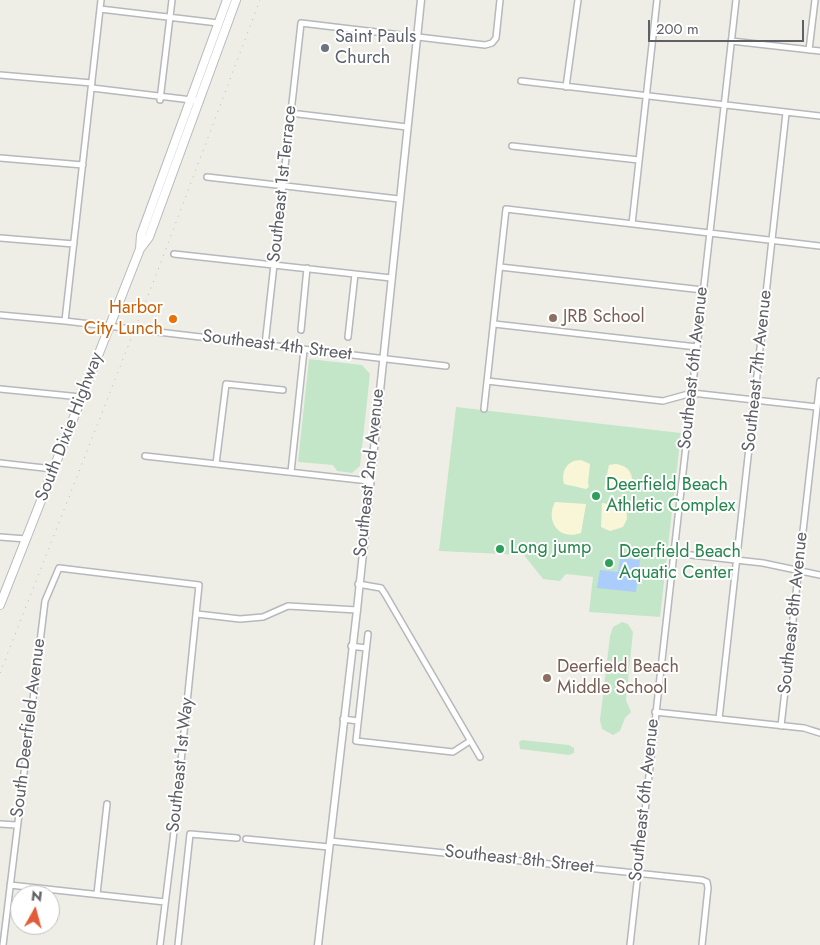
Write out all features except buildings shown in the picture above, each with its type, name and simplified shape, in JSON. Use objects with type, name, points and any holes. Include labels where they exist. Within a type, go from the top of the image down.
[{"type":"main road","name":"South Dixie Highway","points":[[196,100],[218,23],[227,0]]},
{"type":"main road","name":"South Dixie Highway","points":[[0,605],[140,249],[149,237],[196,100],[236,0]]},
{"type":"street","points":[[65,321],[101,0]]},
{"type":"street","points":[[160,97],[172,0]]},
{"type":"street","name":"Southeast 2nd Avenue","points":[[318,945],[351,646],[357,610],[368,481],[421,0]]},
{"type":"street","points":[[417,37],[485,45],[492,44],[496,38],[500,0]]},
{"type":"street","points":[[566,87],[578,0]]},
{"type":"street","points":[[632,224],[657,0]]},
{"type":"street","name":"Southeast 6th Avenue","points":[[630,945],[736,0]]},
{"type":"street","points":[[809,50],[814,0]]},
{"type":"street","points":[[100,8],[218,23]]},
{"type":"street","name":"Southeast 1st Terrace","points":[[265,345],[301,23],[417,37]]},
{"type":"street","points":[[731,41],[820,51]]},
{"type":"street","points":[[0,75],[92,86],[160,97],[196,100]]},
{"type":"street","points":[[521,81],[820,116]]},
{"type":"street","name":"Southeast 7th Avenue","points":[[719,719],[786,112]]},
{"type":"street","points":[[290,113],[408,127]]},
{"type":"street","points":[[512,146],[639,160]]},
{"type":"street","points":[[0,158],[83,165]]},
{"type":"street","points":[[207,176],[399,199]]},
{"type":"street","points":[[484,409],[506,210],[820,246]]},
{"type":"street","points":[[0,238],[74,244]]},
{"type":"street","points":[[174,254],[390,278]]},
{"type":"street","points":[[500,267],[703,290]]},
{"type":"street","points":[[301,330],[307,268]]},
{"type":"street","points":[[348,337],[355,274]]},
{"type":"street","name":"Southeast 4th Street","points":[[0,315],[446,366]]},
{"type":"street","points":[[494,324],[697,347]]},
{"type":"street","points":[[291,472],[304,350]]},
{"type":"street","points":[[487,381],[663,402],[692,393],[817,407]]},
{"type":"street","name":"Southeast 8th Avenue","points":[[781,726],[820,381]]},
{"type":"street","points":[[216,464],[226,384],[283,390]]},
{"type":"street","points":[[0,389],[81,397]]},
{"type":"street","points":[[145,456],[368,481]]},
{"type":"street","points":[[0,464],[53,469]]},
{"type":"street","points":[[0,537],[26,539]]},
{"type":"street","points":[[673,553],[798,569],[820,575]]},
{"type":"street","name":"South Deerfield Avenue","points":[[3,945],[16,825],[45,601],[59,568],[199,585]]},
{"type":"street","points":[[358,584],[381,588],[480,758]]},
{"type":"street","name":"Southeast 1st Way","points":[[160,945],[199,585]]},
{"type":"street","points":[[197,614],[240,619],[263,617],[288,606],[357,610]]},
{"type":"street","points":[[368,634],[356,741],[453,752],[470,741]]},
{"type":"street","points":[[351,646],[366,648]]},
{"type":"street","points":[[655,712],[781,726],[820,733]]},
{"type":"street","points":[[343,719],[358,721]]},
{"type":"street","points":[[97,894],[107,804]]},
{"type":"street","points":[[0,824],[16,825]]},
{"type":"street","points":[[178,945],[190,834],[237,838]]},
{"type":"street","name":"Southeast 8th Street","points":[[246,839],[329,844],[637,872],[707,882],[702,945]]},
{"type":"street","points":[[60,890],[165,902]]},
{"type":"green space","points":[[309,359],[362,365],[370,374],[360,466],[352,473],[337,471],[333,465],[298,462]]},
{"type":"green space","points":[[456,407],[681,433],[660,617],[589,612],[593,577],[566,574],[560,581],[543,579],[524,555],[439,551]]},
{"type":"green space","points":[[622,622],[628,624],[633,632],[626,700],[631,712],[625,718],[620,731],[613,735],[602,729],[600,720],[610,636],[613,627]]},
{"type":"green space","points":[[522,740],[569,745],[574,748],[574,753],[569,755],[520,749],[519,742]]},
{"type":"sand","points":[[576,460],[590,464],[589,487],[586,489],[564,484],[563,479],[566,467]]},
{"type":"sand","points":[[615,464],[625,467],[632,477],[631,486],[628,491],[604,489],[609,465]]},
{"type":"sand","points":[[555,502],[586,504],[581,533],[566,534],[556,528],[552,516]]},
{"type":"sand","points":[[602,503],[626,507],[627,519],[623,527],[610,531],[601,527]]},
{"type":"water","points":[[620,558],[640,560],[636,592],[597,588],[600,570],[618,572]]},
{"type":"railway","points":[[0,673],[158,270],[260,0]]},
{"type":"place","name":"Saint Pauls Church","points":[[325,48]]},
{"type":"place","name":"JRB School","points":[[553,318]]},
{"type":"place","name":"Harbor City Lunch","points":[[173,319]]},
{"type":"place","name":"Deerfield Beach Athletic Complex","points":[[596,496]]},
{"type":"place","name":"Long jump","points":[[500,549]]},
{"type":"place","name":"Deerfield Beach Aquatic Center","points":[[609,563]]},
{"type":"place","name":"Deerfield Beach Middle School","points":[[547,678]]}]
